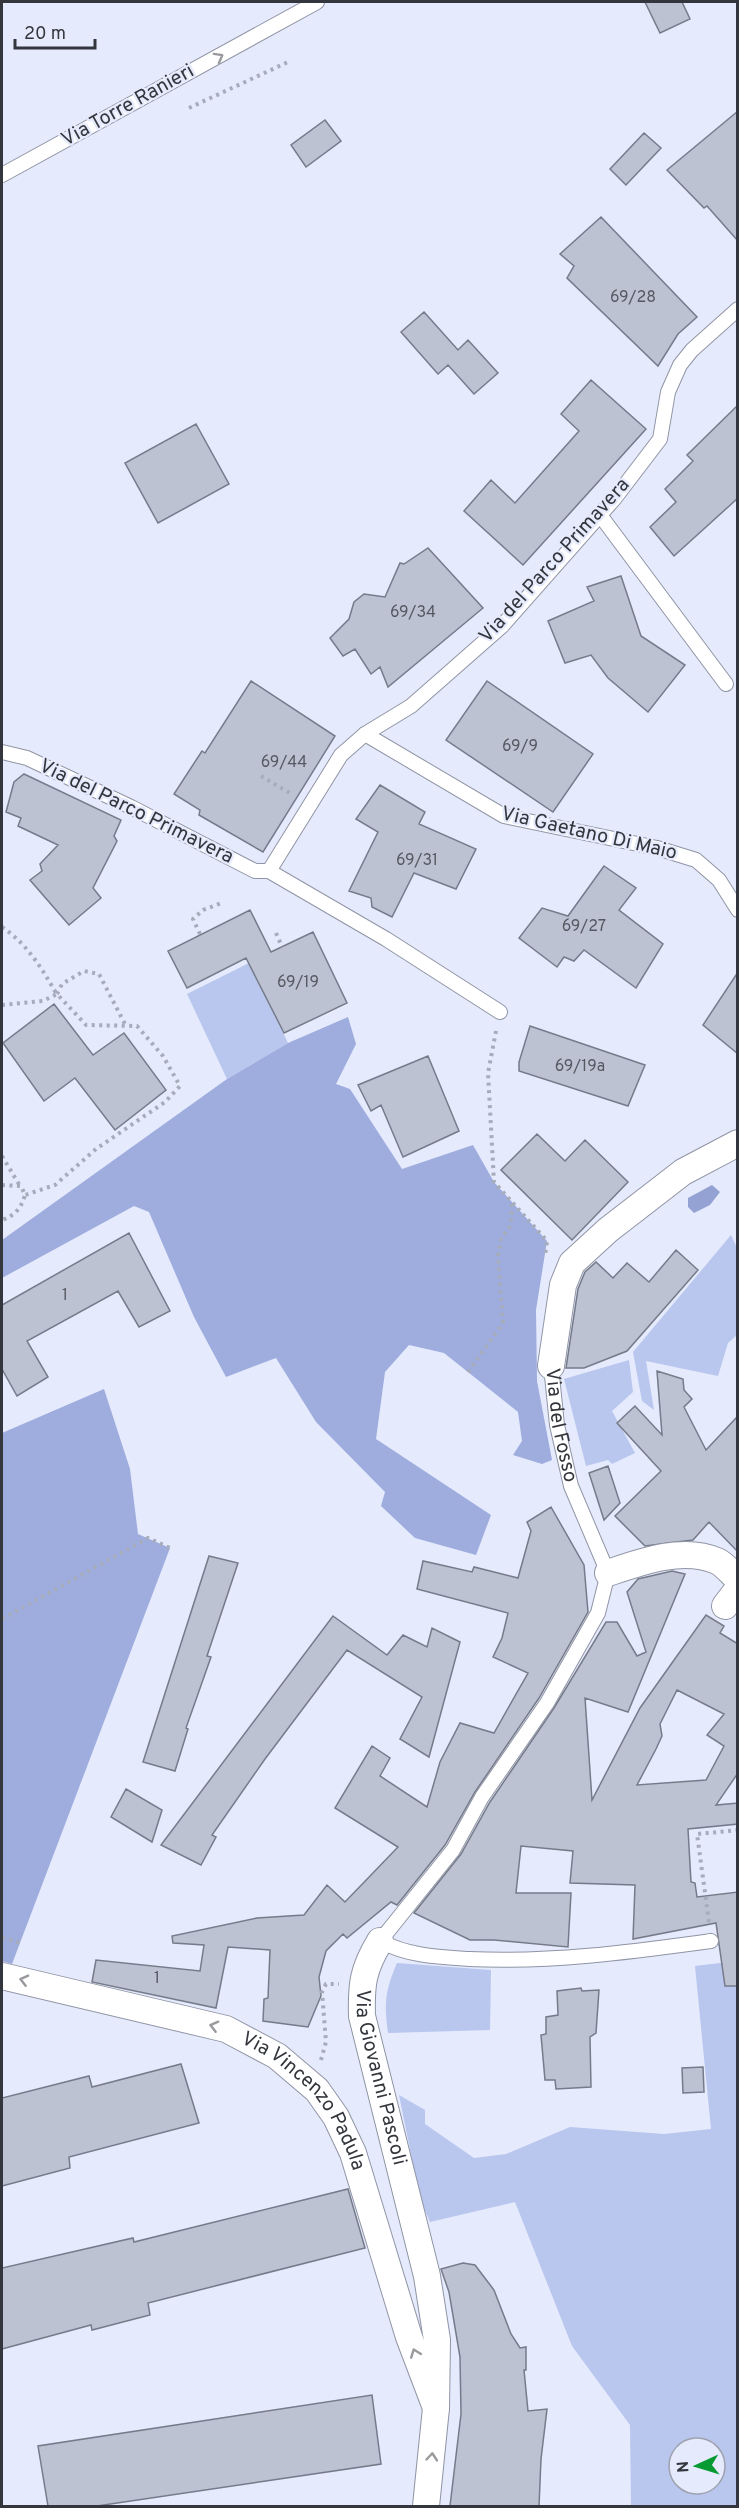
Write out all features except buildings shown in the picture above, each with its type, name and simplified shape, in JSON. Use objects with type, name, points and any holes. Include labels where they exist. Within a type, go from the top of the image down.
[{"type":"street","name":"Via del Fosso","points":[[551,1366],[563,1285],[572,1263],[608,1230],[683,1172],[738,1143]]},
{"type":"street","points":[[608,1573],[652,1558],[701,1557],[718,1561],[738,1579]]},
{"type":"street","name":"Via Giovanni Pascoli","points":[[380,1941],[368,1962],[361,1983],[362,2016],[433,2307],[437,2340],[436,2408],[426,2506]]},
{"type":"street","name":"Via Vincenzo Padula","points":[[2,1976],[226,2029],[277,2056],[316,2090],[336,2116],[353,2153],[409,2337],[436,2408]]},
{"type":"lane","name":"Via Torre Ranieri","points":[[2,175],[317,2]]},
{"type":"lane","name":"Via del Parco Primavera","points":[[269,871],[331,768],[365,734],[411,706],[502,626],[600,515],[660,439],[668,392],[680,365],[692,350],[738,309]]},
{"type":"lane","points":[[600,515],[726,684]]},
{"type":"lane","name":"Via Gaetano Di Maio","points":[[365,734],[504,816],[657,848],[696,860],[720,880],[738,910]]},
{"type":"lane","name":"Via del Parco Primavera","points":[[2,752],[27,758],[111,797],[255,872],[269,871],[386,939],[500,1012]]},
{"type":"lane","name":"Via del Fosso","points":[[551,1366],[557,1425],[571,1486],[608,1573]]},
{"type":"lane","name":"Via Giovanni Pascoli","points":[[380,1941],[453,1850],[482,1797],[547,1703],[598,1613],[608,1573]]},
{"type":"lane","points":[[380,1941],[423,1956],[524,1960],[566,1959],[711,1941]]},
{"type":"path","points":[[189,108],[288,62]]},
{"type":"path","points":[[261,776],[286,790]]},
{"type":"path","points":[[200,934],[193,919],[203,910],[224,902]]},
{"type":"path","points":[[2,927],[17,938],[39,963],[57,994],[86,1025],[137,1026],[163,1056],[180,1086],[165,1102],[96,1149],[55,1185],[25,1195]]},
{"type":"path","points":[[276,933],[282,947]]},
{"type":"path","points":[[2,1005],[13,1006],[43,1001],[57,994],[62,984],[84,971],[99,974],[126,1026]]},
{"type":"path","points":[[500,1012],[488,1073],[494,1182],[547,1241],[544,1264]]},
{"type":"path","points":[[2,1156],[25,1195],[22,1206],[13,1216],[2,1220]]},
{"type":"path","points":[[2,1185],[21,1186]]},
{"type":"path","points":[[468,1372],[503,1323],[498,1256],[501,1239],[511,1225],[512,1203]]},
{"type":"path","points":[[2,1619],[148,1538],[170,1548]]},
{"type":"path","points":[[711,1941],[698,1834],[738,1830]]},
{"type":"path","points":[[2,1938],[21,1943]]},
{"type":"path","points":[[322,1992],[326,2042]]},
{"type":"shaded area","points":[[249,963],[288,1043],[227,1079],[187,994]]},
{"type":"shaded area","points":[[348,1017],[356,1044],[336,1084],[350,1089],[402,1169],[473,1145],[494,1182],[547,1241],[536,1310],[537,1381],[552,1460],[542,1464],[513,1455],[522,1441],[518,1412],[444,1353],[409,1345],[385,1372],[376,1439],[491,1515],[476,1555],[415,1538],[381,1506],[385,1492],[316,1422],[276,1358],[226,1377],[194,1317],[149,1212],[134,1206],[2,1278],[2,1240],[227,1079],[288,1043]]},
{"type":"shaded area","points":[[712,1185],[720,1192],[710,1205],[694,1213],[688,1207],[688,1198]]},
{"type":"shaded area","points":[[731,1235],[737,1248],[737,1335],[728,1343],[718,1376],[646,1361],[654,1410],[642,1401],[633,1352]]},
{"type":"shaded area","points":[[629,1360],[633,1392],[612,1411],[635,1453],[612,1464],[608,1460],[586,1466],[564,1379]]},
{"type":"shaded area","points":[[104,1389],[130,1469],[138,1534],[170,1548],[12,1964],[2,1961],[2,1433]]},
{"type":"shaded area","points":[[737,1961],[737,2506],[631,2506],[630,2425],[572,2346],[515,2202],[430,2222],[420,2199],[399,2095],[425,2110],[425,2124],[474,2158],[506,2154],[570,2127],[664,2134],[711,2129],[695,1966]]},
{"type":"shaded area","points":[[397,1963],[491,1970],[490,2030],[388,2033],[386,1997]]}]
